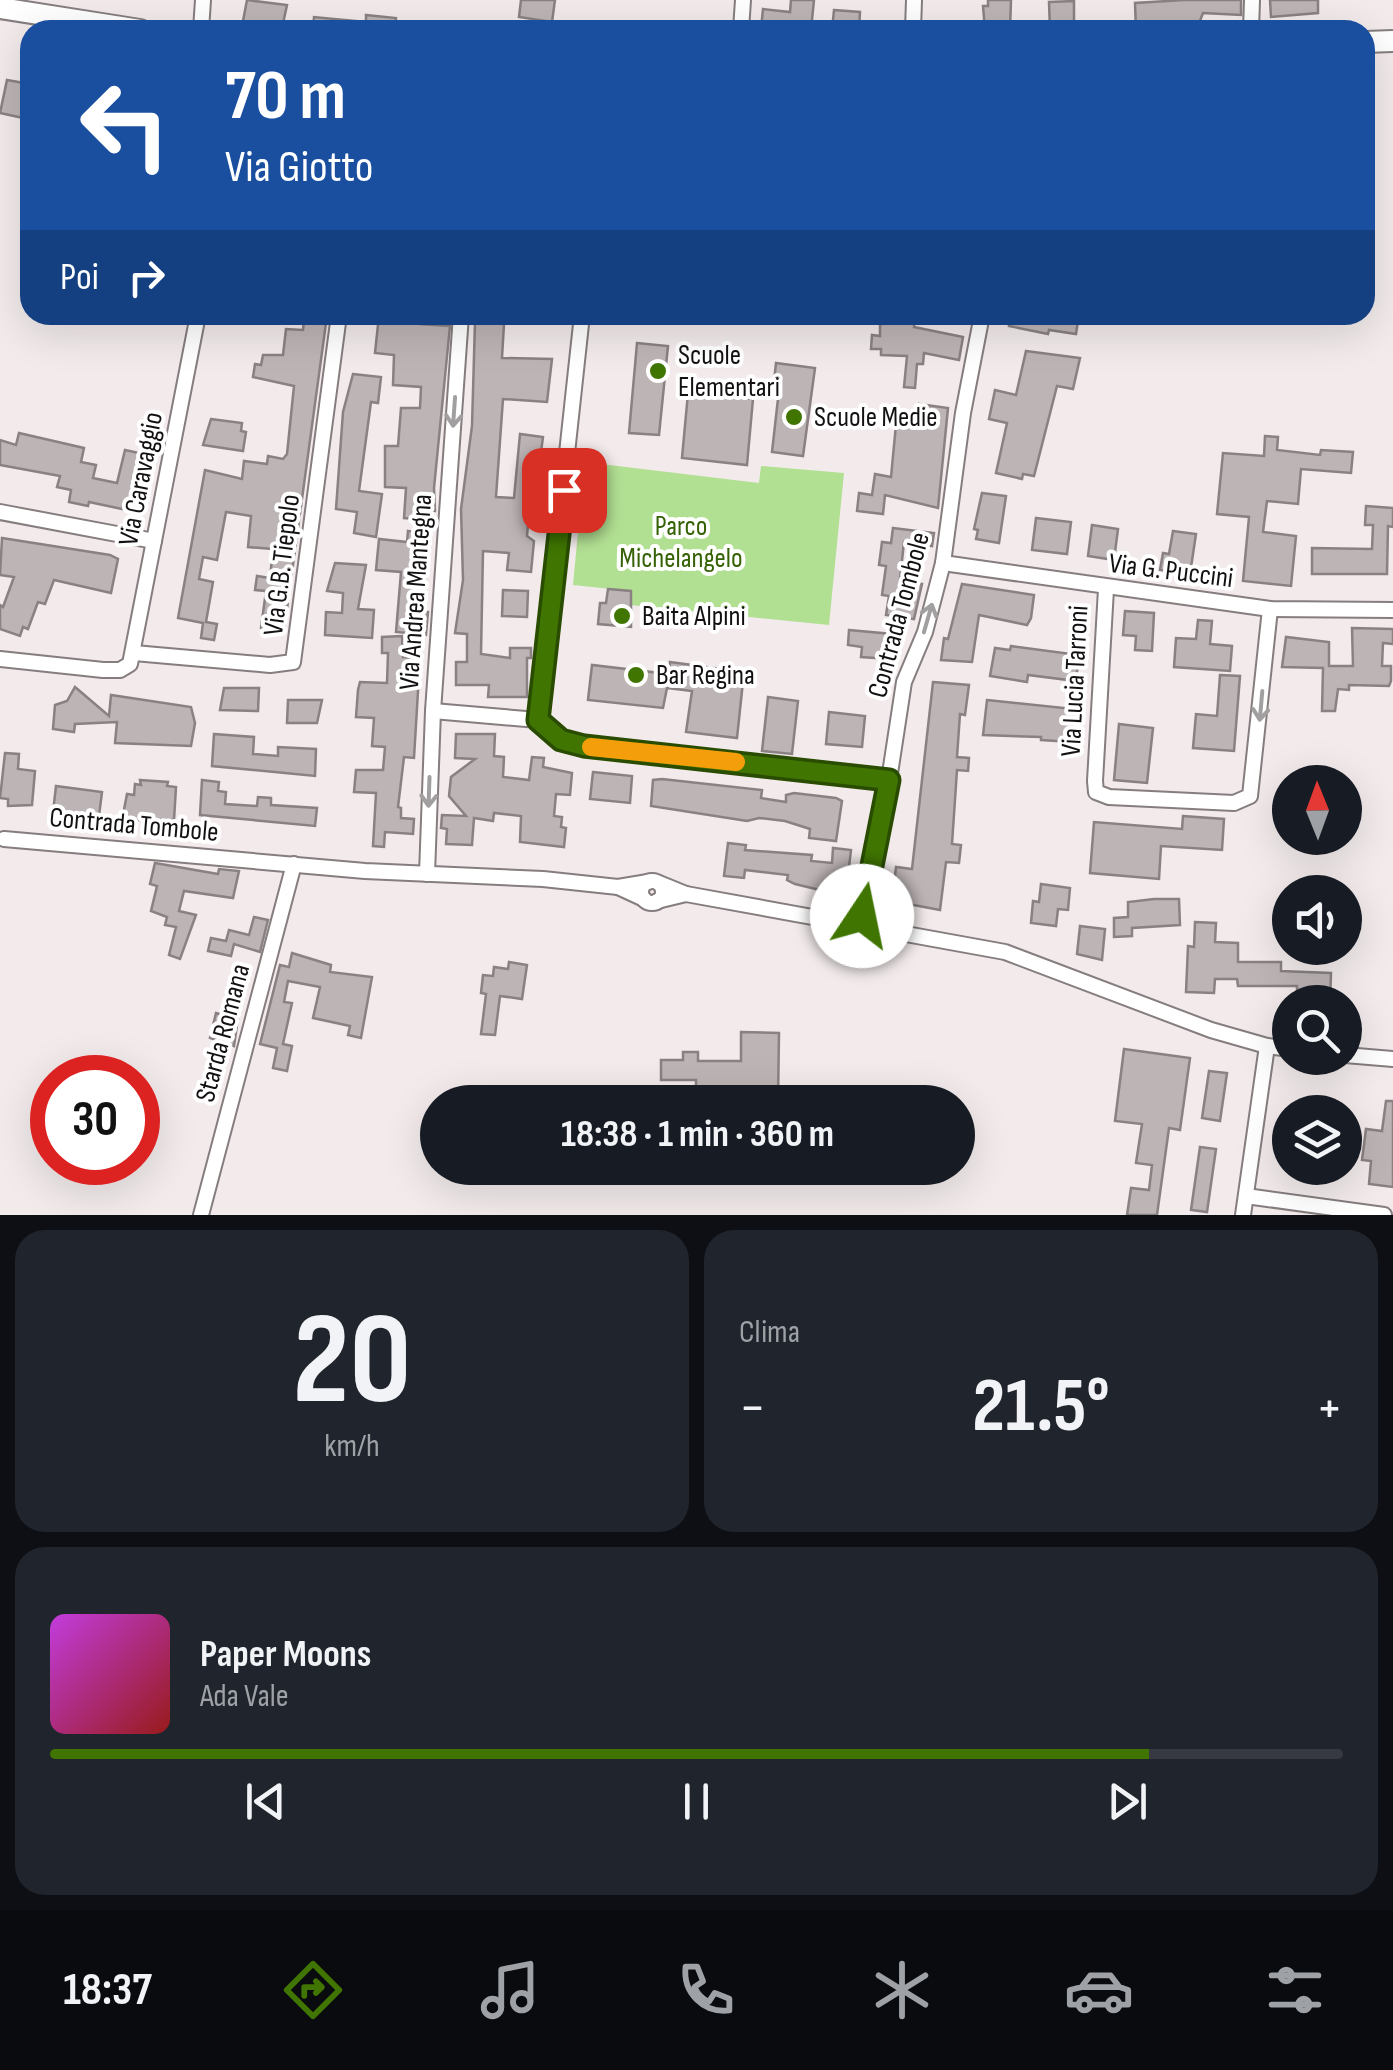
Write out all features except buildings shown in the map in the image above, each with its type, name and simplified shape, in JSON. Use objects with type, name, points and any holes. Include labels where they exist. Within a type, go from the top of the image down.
[{"type":"main road","points":[[0,8],[76,20]]},
{"type":"street","name":"Via Caravaggio","points":[[134,652],[196,325]]},
{"type":"street","name":"Via G.B. Tiepolo","points":[[134,652],[270,666],[293,662],[338,325]]},
{"type":"street","name":"Via Andrea Mantegna","points":[[426,874],[433,711],[460,325]]},
{"type":"street","points":[[538,720],[581,325]]},
{"type":"street","name":"Contrada Tombole","points":[[859,926],[889,780],[904,682],[925,632],[944,563],[963,414],[980,325]]},
{"type":"street","points":[[0,512],[154,541]]},
{"type":"street","name":"Via G. Puccini","points":[[944,563],[1270,609],[1393,610]]},
{"type":"street","name":"Via Lucia Tarroni","points":[[1106,588],[1094,781],[1096,792],[1109,797],[1234,803],[1250,796],[1270,609]]},
{"type":"street","points":[[0,659],[120,670],[130,664],[134,652]]},
{"type":"street","points":[[433,711],[538,720],[561,740],[584,746],[889,780]]},
{"type":"street","name":"Contrada Tombole","points":[[1,839],[618,887],[652,882]]},
{"type":"street","name":"Starda Romana","points":[[201,1215],[294,864]]},
{"type":"street","points":[[686,894],[651,900],[642,890],[652,882],[686,894],[1005,952],[1211,1030],[1272,1047]]},
{"type":"street","name":"Contrada Tombole","points":[[618,887],[651,900]]},
{"type":"street","points":[[1243,1215],[1266,1046]]},
{"type":"street","points":[[1362,1056],[1393,1059]]},
{"type":"street","points":[[1246,1196],[1384,1215]]},
{"type":"green space","name":"Parco Michelangelo","points":[[601,464],[759,483],[761,466],[844,473],[829,625],[630,605],[630,591],[573,585],[584,469],[596,470]]},
{"type":"slow traffic","points":[[591,747],[736,762]]},
{"type":"place","name":"Scuole Elementari","points":[[658,371]]},
{"type":"place","name":"Scuole Medie","points":[[794,417]]},
{"type":"place","name":"Baita Alpini","points":[[622,616]]},
{"type":"place","name":"Bar Regina","points":[[636,675]]},
{"type":"route","points":[[564,490],[538,720],[561,740],[584,746],[889,780],[862,916]]}]
